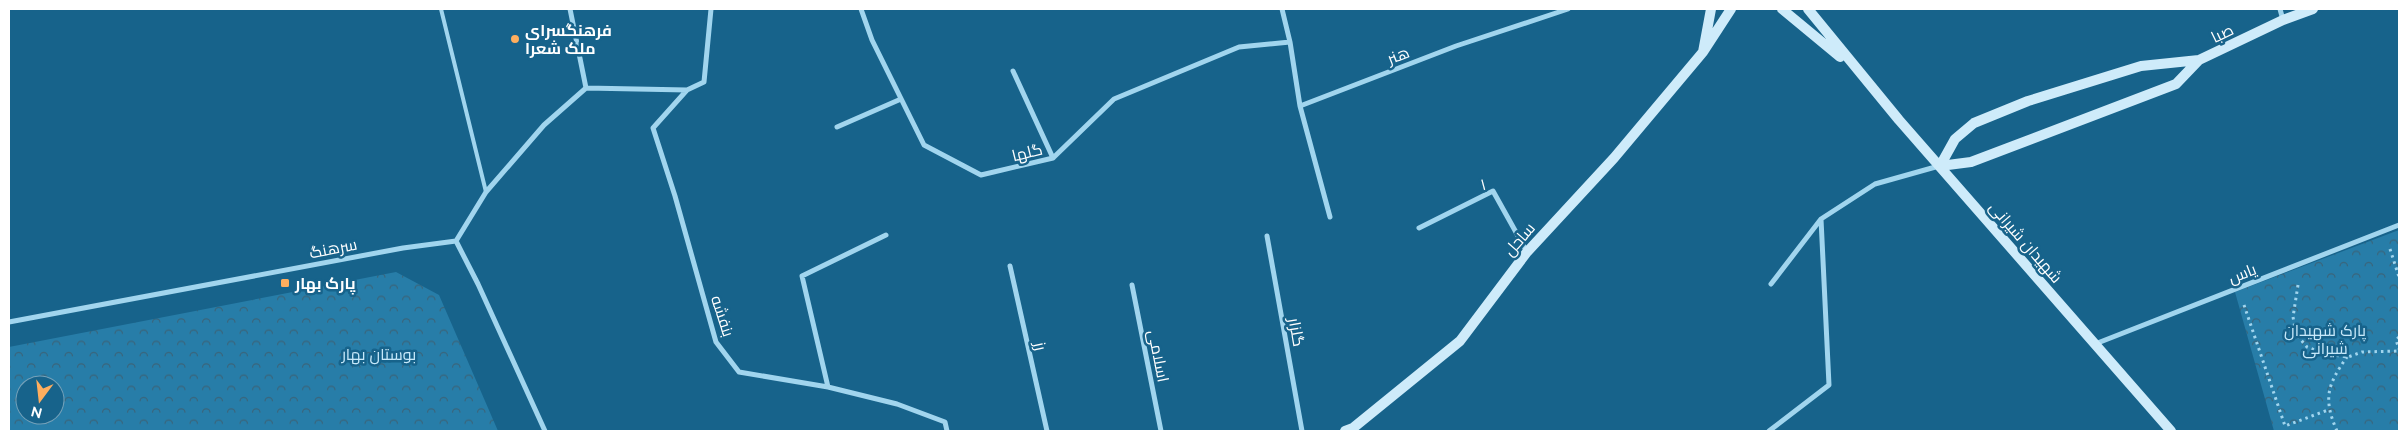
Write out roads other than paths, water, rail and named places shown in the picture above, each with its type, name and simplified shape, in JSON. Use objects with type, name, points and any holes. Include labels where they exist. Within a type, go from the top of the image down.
[{"type":"street","points":[[570,9],[586,88]]},
{"type":"street","name":"بنفشه","points":[[711,9],[704,82],[687,90],[653,128],[675,196],[716,342],[739,372],[828,387],[897,404],[944,422],[947,431]]},
{"type":"street","name":"گلها","points":[[861,9],[872,40],[924,145],[981,176],[1053,158],[1114,99],[1239,47],[1290,42]]},
{"type":"street","points":[[1282,9],[1290,42],[1300,106],[1330,217]]},
{"type":"street","name":"هنر","points":[[1300,106],[1456,46],[1568,9]]},
{"type":"street","points":[[1703,52],[1711,9]]},
{"type":"street","name":"ساحل","points":[[1345,431],[1353,428],[1460,341],[1527,252],[1614,158],[1703,52],[1731,9]]},
{"type":"street","name":"شهیدان شیرانی","points":[[1782,9],[1858,72]]},
{"type":"street","name":"شهیدان شیرانی","points":[[1808,9],[1858,72],[2171,431]]},
{"type":"street","points":[[2280,9],[2283,20]]},
{"type":"street","name":"صبا","points":[[2199,60],[2283,20],[2313,9]]},
{"type":"street","points":[[1940,166],[1955,139],[1974,123],[2028,102],[2141,66],[2199,60]]},
{"type":"street","points":[[1771,284],[1821,219],[1875,184],[1940,166],[1970,162],[2176,84],[2199,60]]},
{"type":"street","points":[[1013,70],[1053,158]]},
{"type":"street","points":[[544,431],[478,284],[456,241],[486,192],[544,125],[586,88],[687,90]]},
{"type":"street","points":[[837,127],[901,99]]},
{"type":"street","name":"۱","points":[[1418,228],[1493,191],[1527,252]]},
{"type":"street","points":[[1769,431],[1829,385],[1821,219]]},
{"type":"street","name":"یاس","points":[[2095,344],[2399,225]]},
{"type":"street","points":[[828,387],[802,276],[886,236]]},
{"type":"street","name":"گلزار","points":[[1267,236],[1302,431]]},
{"type":"street","name":"سرهنگ","points":[[9,322],[403,248],[456,241]]},
{"type":"street","name":"رز","points":[[1010,266],[1047,431]]},
{"type":"street","name":"اسلامی","points":[[1132,285],[1161,431]]},
{"type":"lane","points":[[441,9],[486,192]]},
{"type":"place","name":"فرهنگسرای ملک شعرا","points":[[515,39]]},
{"type":"place","name":"پارک بهار","points":[[285,283]]},
{"type":"park label","name":"پارک شهیدان شیرانی","points":[[2325,339]]},
{"type":"park label","name":"بوستان بهار","points":[[379,354]]}]
